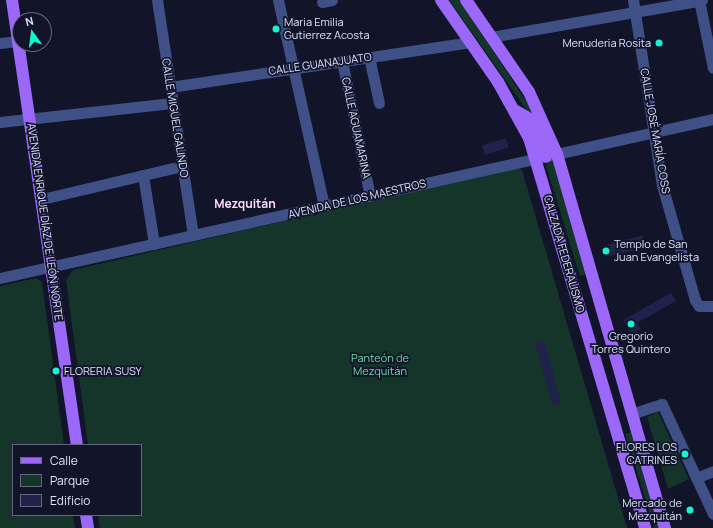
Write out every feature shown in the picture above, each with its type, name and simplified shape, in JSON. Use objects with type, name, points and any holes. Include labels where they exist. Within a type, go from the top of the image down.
[{"type":"main road","name":"AVENIDA ENRIQUE DÍAZ DE LEÓN NORTE","points":[[12,0],[14,12]]},
{"type":"main road","name":"CALZADA FEDERALISMO","points":[[441,0],[547,156],[634,413],[665,528]]},
{"type":"main road","name":"CALZADA FEDERALISMO","points":[[466,0],[529,92],[645,528]]},
{"type":"main road","name":"AVENIDA ENRIQUE DÍAZ DE LEÓN NORTE","points":[[20,52],[53,266],[77,444]]},
{"type":"main road","points":[[86,516],[88,528]]},
{"type":"street","name":"CALLE MIGUEL GALINDO","points":[[157,0],[193,235]]},
{"type":"street","points":[[278,0],[324,206]]},
{"type":"street","points":[[472,0],[475,13]]},
{"type":"street","name":"CALLE JOSÉ MARÍA COSS","points":[[633,0],[662,185],[699,306],[713,306]]},
{"type":"street","points":[[491,37],[635,13],[700,0],[713,68]]},
{"type":"street","points":[[0,43],[12,42]]},
{"type":"street","name":"CALLE GUANAJUATO","points":[[170,87],[470,42]]},
{"type":"street","points":[[369,57],[379,103]]},
{"type":"street","name":"CALLE AGUAMARINA","points":[[342,61],[370,196]]},
{"type":"street","points":[[0,122],[172,103]]},
{"type":"street","name":"AVENIDA DE LOS MAESTROS","points":[[0,278],[713,119]]},
{"type":"street","points":[[42,199],[182,166]]},
{"type":"street","points":[[143,175],[154,244]]},
{"type":"street","points":[[634,413],[662,404],[713,514]]},
{"type":"street","points":[[696,478],[713,471]]},
{"type":"green space","points":[[449,0],[459,0],[536,116],[533,119]]},
{"type":"green space","points":[[553,161],[587,274],[580,276],[545,163]]},
{"type":"green space","name":"Panteón de Mezquitán","points":[[517,167],[522,170],[627,528],[100,528],[98,516],[142,516],[142,444],[88,444],[66,280],[73,270]]},
{"type":"green space","points":[[36,278],[42,282],[64,444],[12,444],[12,516],[73,516],[75,528],[0,528],[0,286]]},
{"type":"green space","points":[[658,412],[689,479],[668,489],[647,417]]},
{"type":"green space","points":[[634,431],[664,528],[654,528],[625,434]]},
{"type":"building","points":[[506,138],[509,148],[485,155],[482,145]]},
{"type":"building","points":[[643,235],[646,248],[605,257],[603,246]]},
{"type":"building","points":[[671,293],[676,301],[637,323],[641,329],[631,334],[623,320]]},
{"type":"building","points":[[544,340],[561,403],[552,405],[535,342]]},
{"type":"place","name":"Maria Emilia Gutierrez Acosta","points":[[276,29]]},
{"type":"place","name":"Menuderia Rosita","points":[[659,43]]},
{"type":"place","name":"Templo de San Juan Evangelista","points":[[606,251]]},
{"type":"place","name":"Gregorio Torres Quintero","points":[[631,324]]},
{"type":"place","name":"FLORERIA SUSY","points":[[56,371]]},
{"type":"place","name":"FLORES LOS CATRINES","points":[[685,454]]},
{"type":"place","name":"Mercado de Mezquitán","points":[[690,510]]},
{"type":"district","name":"Mezquitán","points":[[245,204]]}]
